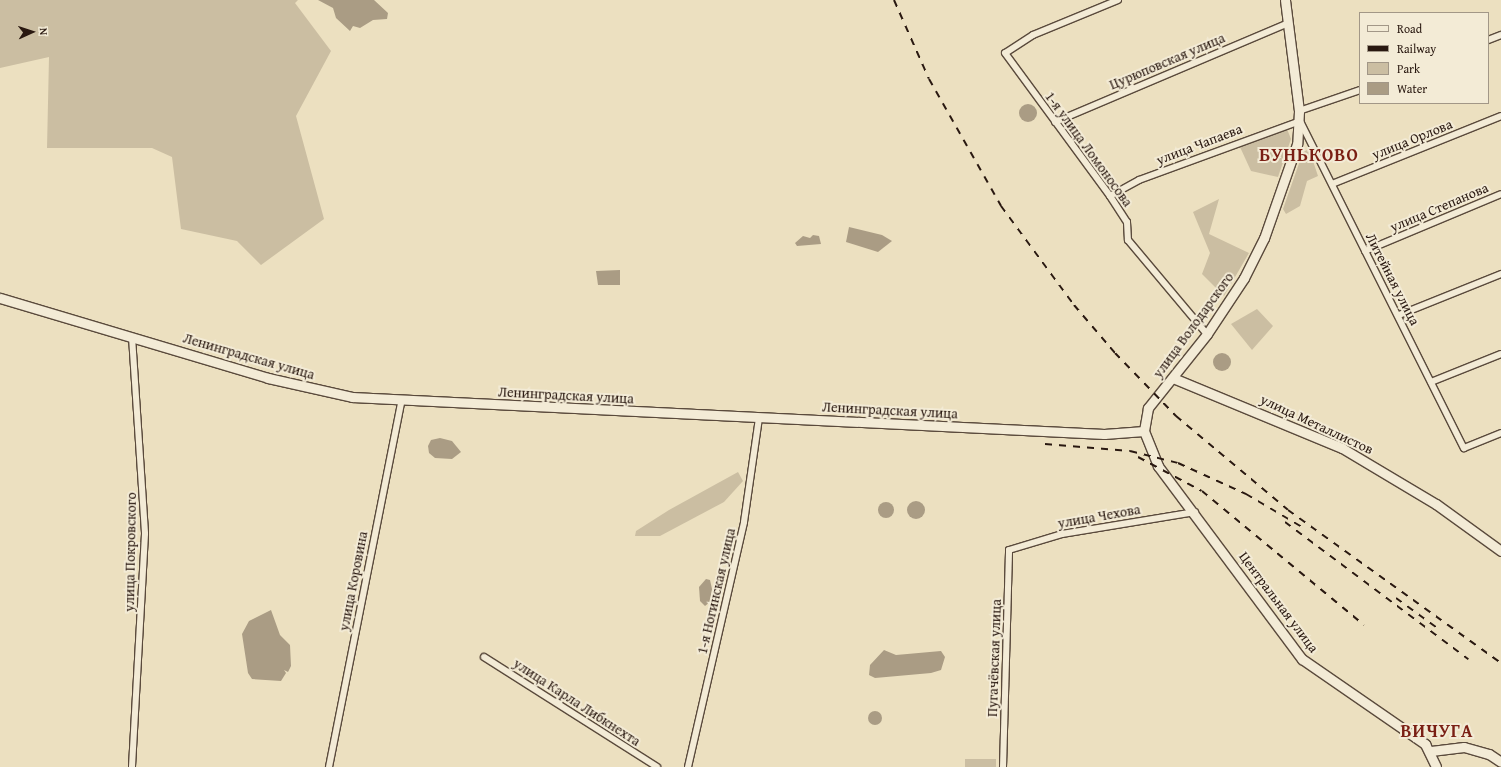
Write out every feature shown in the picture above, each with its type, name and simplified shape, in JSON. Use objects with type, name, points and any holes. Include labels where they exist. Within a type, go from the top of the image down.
[{"type":"main road","name":"улица Володарского","points":[[1144,431],[1148,408],[1207,334],[1235,294],[1264,238],[1298,144],[1300,121],[1285,0]]},
{"type":"main road","name":"Ленинградская улица","points":[[0,298],[132,338],[316,390],[402,400],[1104,434],[1144,431]]},
{"type":"main road","name":"улица Металлистов","points":[[1173,378],[1342,448],[1436,504],[1501,551]]},
{"type":"main road","name":"Центральная улица","points":[[1144,431],[1158,466],[1195,512],[1302,659],[1414,735],[1431,752]]},
{"type":"main road","points":[[1436,767],[1431,752],[1464,747],[1489,754],[1501,762]]},
{"type":"street","name":"1-я улица Ломоносова","points":[[1118,0],[1033,35],[1005,53],[1110,196],[1127,222],[1128,240],[1207,334]]},
{"type":"street","name":"Цурюповская улица","points":[[1055,122],[1288,23]]},
{"type":"street","points":[[1489,40],[1501,35]]},
{"type":"street","points":[[1299,111],[1359,90]]},
{"type":"street","name":"улица Орлова","points":[[1332,184],[1501,116]]},
{"type":"street","name":"Литейная улица","points":[[1300,121],[1464,448],[1501,433]]},
{"type":"street","name":"улица Чапаева","points":[[1110,196],[1139,180],[1300,121]]},
{"type":"street","name":"улица Степанова","points":[[1365,251],[1501,194]]},
{"type":"street","points":[[1398,315],[1501,274]]},
{"type":"street","name":"улица Покровского","points":[[132,338],[144,534],[132,767]]},
{"type":"street","points":[[1431,382],[1501,354]]},
{"type":"street","name":"улица Коровина","points":[[329,767],[402,400]]},
{"type":"street","name":"1-я Ногинская улица","points":[[688,767],[744,522],[759,418]]},
{"type":"street","name":"улица Чехова","points":[[1009,550],[1062,534],[1195,512]]},
{"type":"street","name":"Пугачёвская улица","points":[[1003,767],[1009,550]]},
{"type":"street","name":"улица Карла Либкнехта","points":[[484,657],[657,767]]},
{"type":"green space","points":[[0,0],[298,0],[295,3],[331,51],[296,116],[324,219],[261,265],[237,241],[181,229],[172,157],[152,148],[47,148],[49,57],[0,68]]},
{"type":"green space","points":[[1287,129],[1291,139],[1278,177],[1251,171],[1240,147]]},
{"type":"green space","points":[[1309,149],[1318,176],[1307,181],[1300,206],[1286,214],[1283,209],[1303,152]]},
{"type":"green space","points":[[1219,199],[1209,234],[1249,253],[1224,296],[1202,274],[1210,253],[1193,212]]},
{"type":"green space","points":[[1257,309],[1273,326],[1252,350],[1231,324]]},
{"type":"green space","points":[[738,472],[743,481],[724,502],[660,536],[635,536],[636,531],[669,510]]},
{"type":"green space","points":[[965,759],[996,759],[996,767],[965,767]]},
{"type":"water","points":[[318,0],[374,0],[388,13],[387,19],[373,20],[360,28],[353,26],[350,31],[336,18],[333,8]]},
{"type":"water","points":[[1028,104],[1034,107],[1037,113],[1034,119],[1028,122],[1022,119],[1019,113],[1022,107]]},
{"type":"water","points":[[849,227],[882,235],[892,241],[878,252],[846,242]]},
{"type":"water","points":[[813,235],[819,236],[821,244],[797,246],[795,243],[803,236],[810,238]]},
{"type":"water","points":[[620,270],[620,285],[598,285],[596,271]]},
{"type":"water","points":[[1222,353],[1228,356],[1231,362],[1228,368],[1222,371],[1216,368],[1213,362],[1216,356]]},
{"type":"water","points":[[440,438],[452,441],[461,452],[452,459],[435,458],[429,453],[428,446],[431,440]]},
{"type":"water","points":[[916,501],[922,504],[925,510],[922,516],[916,519],[910,516],[907,510],[910,504]]},
{"type":"water","points":[[886,502],[892,504],[894,510],[892,516],[886,518],[880,516],[878,510],[880,504]]},
{"type":"water","points":[[706,579],[710,580],[712,589],[710,602],[705,606],[700,601],[699,587]]},
{"type":"water","points":[[271,610],[280,635],[290,645],[291,666],[288,672],[284,670],[286,673],[281,681],[252,679],[248,673],[242,634],[249,621]]},
{"type":"water","points":[[884,650],[896,655],[941,651],[945,657],[941,670],[931,673],[875,678],[869,675],[870,665]]},
{"type":"water","points":[[872,711],[878,711],[882,715],[882,721],[878,725],[872,725],[868,721],[868,715]]},
{"type":"railway","points":[[894,0],[929,79],[1001,206],[1074,305],[1115,353],[1176,416],[1288,510],[1501,663]]},
{"type":"railway","points":[[1045,444],[1130,451],[1178,463],[1246,494],[1302,527]]},
{"type":"railway","points":[[1138,457],[1202,491],[1364,625]]},
{"type":"railway","points":[[1285,522],[1468,659]]},
{"type":"railway","points":[[1396,598],[1440,630]]},
{"type":"district","name":"БУНЬКОВО","points":[[1309,155]]},
{"type":"district","name":"ВИЧУГА","points":[[1437,731]]}]
